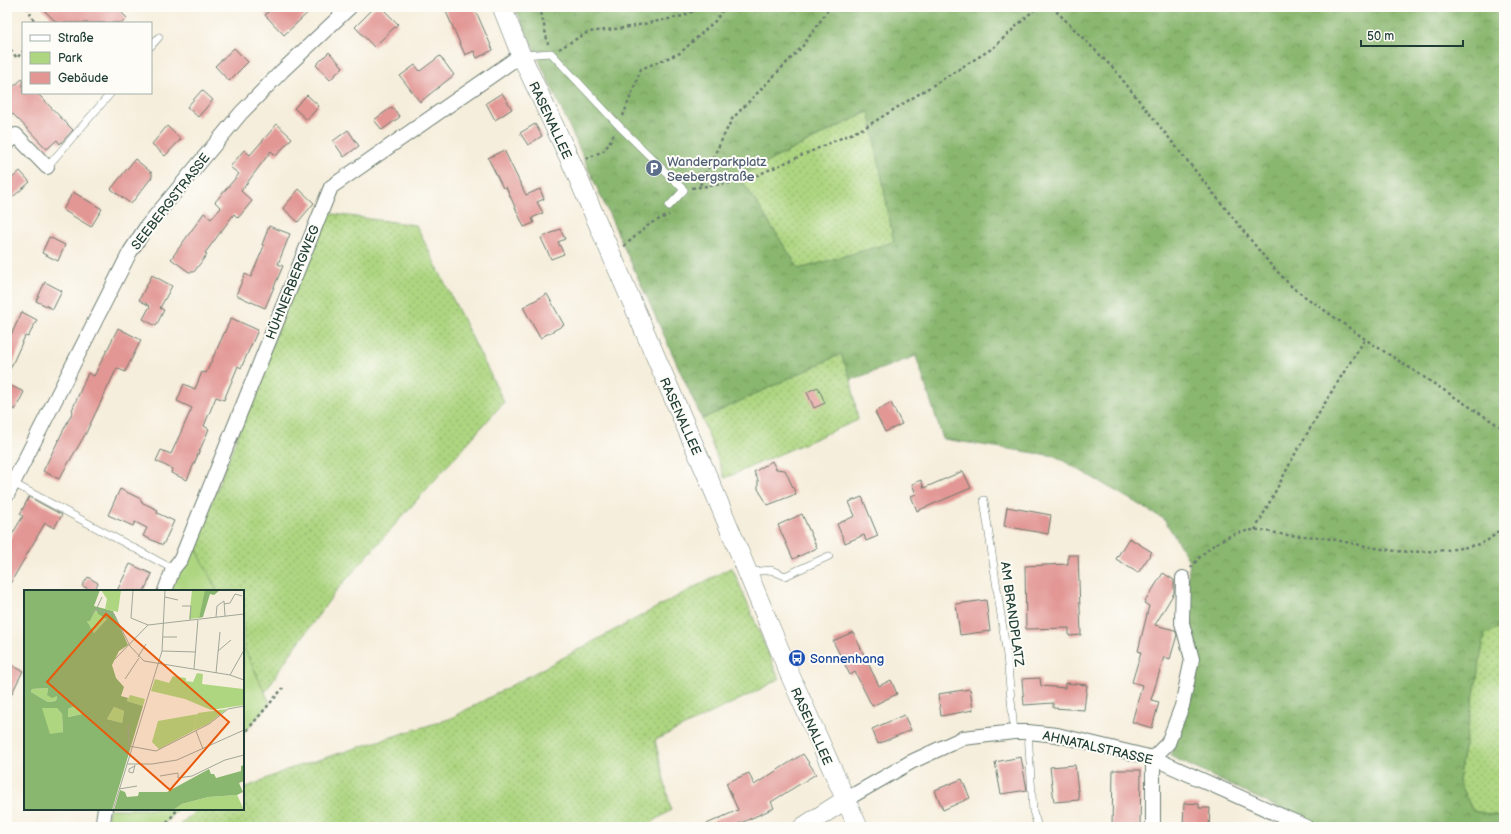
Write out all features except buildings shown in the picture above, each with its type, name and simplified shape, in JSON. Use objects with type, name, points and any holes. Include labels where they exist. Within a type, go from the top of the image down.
[{"type":"main road","name":"RASENALLEE","points":[[502,7],[521,55],[573,166],[610,255],[716,496],[845,800],[858,827]]},
{"type":"main road","name":"AHNATALSTRASSE","points":[[803,827],[845,800]]},
{"type":"street","name":"SEEBERGSTRASSE","points":[[10,489],[130,252],[147,226],[241,113],[282,71],[350,7]]},
{"type":"street","name":"HÜHNERBERGWEG","points":[[165,590],[174,570],[181,559],[331,187],[521,55]]},
{"type":"street","points":[[7,144],[16,135],[47,167]]},
{"type":"street","points":[[1153,827],[1153,758],[1168,743],[1182,706],[1192,658],[1182,623],[1183,578]]},
{"type":"street","name":"AHNATALSTRASSE","points":[[845,800],[911,762],[963,738],[1021,732],[1057,735],[1153,758],[1306,827]]},
{"type":"street","points":[[102,827],[105,810]]},
{"type":"lane","points":[[152,45],[159,37]]},
{"type":"lane","points":[[521,55],[551,53],[619,125],[684,190],[669,206]]},
{"type":"lane","points":[[47,167],[110,94]]},
{"type":"lane","points":[[10,489],[174,570]]},
{"type":"lane","name":"AM BRANDPLATZ","points":[[984,500],[1007,656],[1021,732],[1033,811],[1038,827]]},
{"type":"lane","points":[[748,572],[771,570],[785,576],[829,556]]},
{"type":"path","points":[[27,7],[34,22]]},
{"type":"path","points":[[540,7],[551,53],[588,32],[624,28],[683,16],[702,7]]},
{"type":"path","points":[[573,166],[605,150],[619,125],[641,69],[680,53],[715,20],[725,7]]},
{"type":"path","points":[[830,7],[802,47],[732,120],[700,186],[744,181],[864,128],[993,48],[1037,7]]},
{"type":"path","points":[[1052,7],[1113,68],[1281,277],[1293,288],[1365,339],[1504,429]]},
{"type":"path","points":[[7,45],[17,58],[22,53]]},
{"type":"path","points":[[610,255],[633,240],[651,223],[668,217],[669,206]]},
{"type":"path","points":[[1255,530],[1294,456],[1332,391],[1365,339]]},
{"type":"path","points":[[1183,578],[1204,553],[1218,542],[1236,533],[1255,530],[1286,535],[1316,537],[1390,551],[1431,551],[1473,546],[1487,541],[1500,530],[1504,523]]},
{"type":"path","points":[[244,733],[283,688]]},
{"type":"path","points":[[163,827],[177,810]]},
{"type":"green space","points":[[515,7],[1504,7],[1504,625],[1485,634],[1458,781],[1473,811],[1504,817],[1504,827],[1318,827],[1170,756],[1182,725],[1190,626],[1186,594],[1190,562],[1164,519],[1055,456],[943,439],[916,356],[851,380],[841,354],[702,419]],"holes":[[[869,111],[894,242],[799,269],[739,176]]]},
{"type":"green space","points":[[870,111],[894,242],[799,269],[739,176]]},
{"type":"green space","points":[[326,213],[416,225],[504,402],[336,591],[288,657],[265,692],[244,648],[244,590],[217,590],[195,546],[289,301]]},
{"type":"green space","points":[[841,354],[851,380],[858,420],[725,478],[702,419]]},
{"type":"green space","points":[[195,546],[217,590],[170,590],[177,572]]},
{"type":"green space","points":[[732,567],[779,679],[655,740],[671,810],[645,827],[177,827],[197,810],[244,810],[244,789],[286,770],[449,719]]},
{"type":"green space","points":[[1504,625],[1504,817],[1473,811],[1458,781],[1485,634]]},
{"type":"green space","points":[[244,648],[270,703],[244,733]]},
{"type":"green space","points":[[109,810],[176,810],[162,827],[106,827]]},
{"type":"place","name":"Wanderparkplatz Seebergstraße","points":[[654,168]]},
{"type":"place","name":"Sonnenhang","points":[[797,658]]}]
